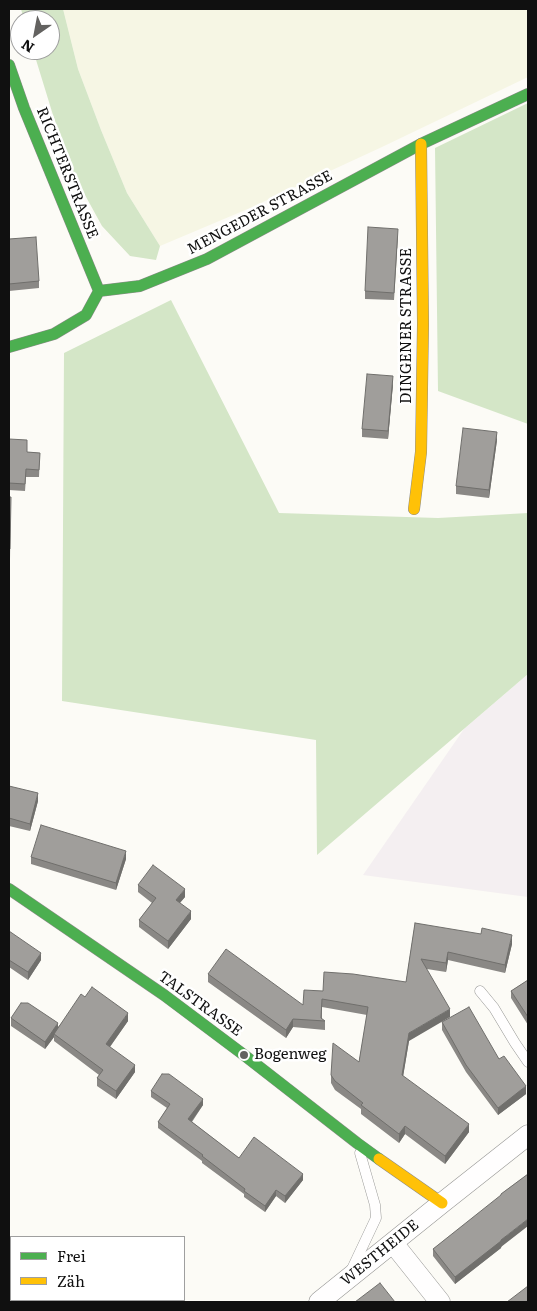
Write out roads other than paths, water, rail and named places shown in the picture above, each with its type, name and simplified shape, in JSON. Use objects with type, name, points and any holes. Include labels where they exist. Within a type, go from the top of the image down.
[{"type":"street","name":"RICHTERSTRASSE","points":[[9,65],[24,108],[99,291]]},
{"type":"street","name":"MENGEDER STRASSE","points":[[99,291],[140,286],[207,260],[421,144],[528,94]]},
{"type":"street","name":"DINGENER STRASSE","points":[[414,509],[421,452],[423,324],[421,144]]},
{"type":"street","points":[[9,348],[54,334],[86,315],[99,291]]},
{"type":"street","name":"TALSTRASSE","points":[[9,889],[164,995],[357,1142],[442,1203]]},
{"type":"street","name":"WESTHEIDE","points":[[319,1302],[528,1135]]},
{"type":"street","points":[[393,1244],[440,1302]]},
{"type":"lane","points":[[480,992],[494,1008],[528,1062]]},
{"type":"lane","points":[[347,1280],[376,1218],[375,1205],[357,1142]]},
{"type":"place","name":"Bogenweg","points":[[244,1055]]}]
